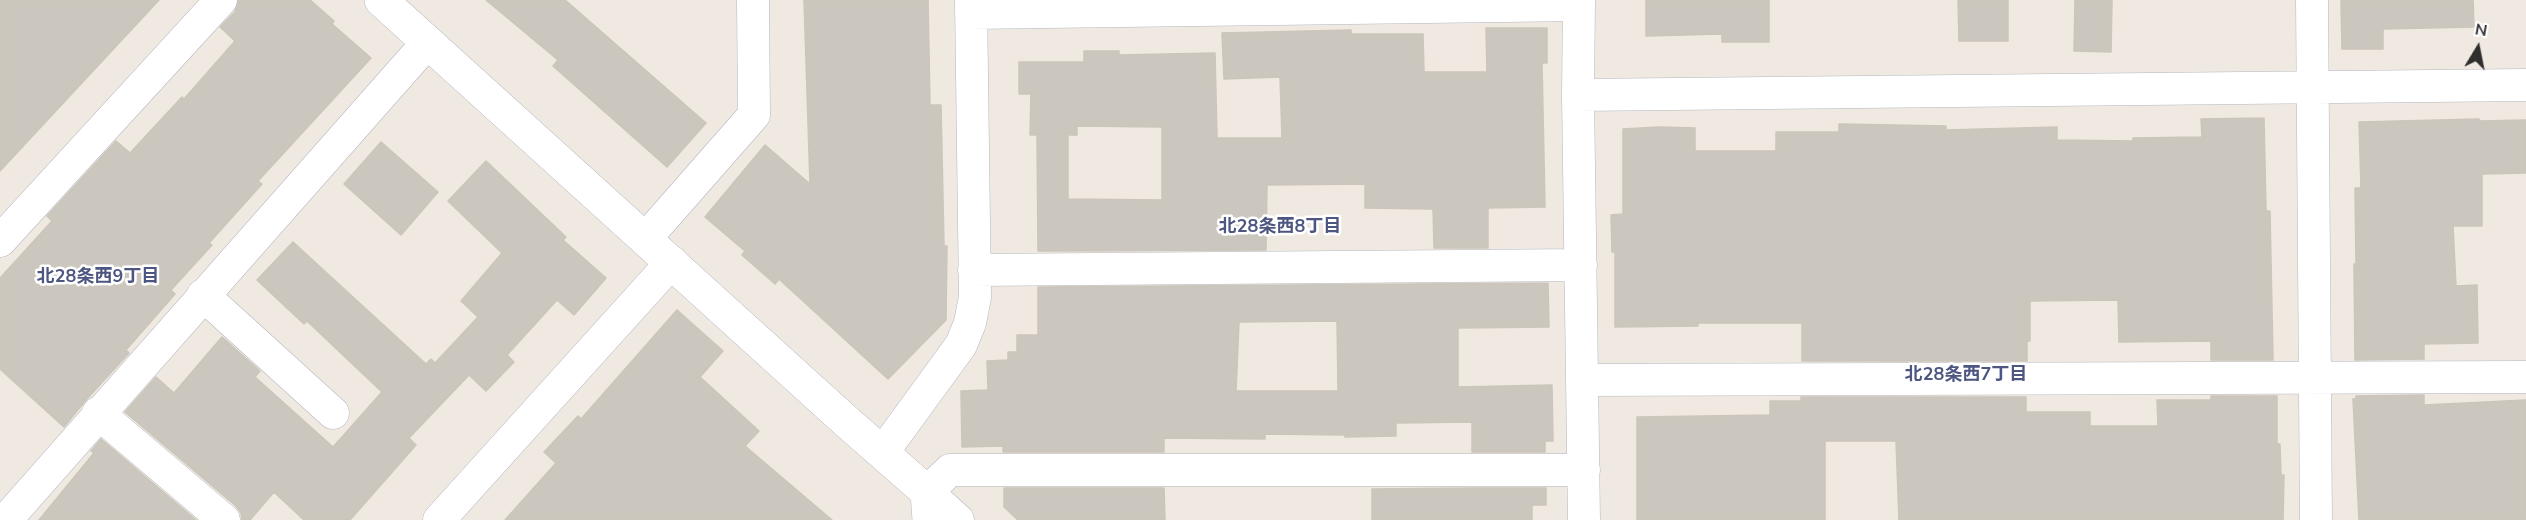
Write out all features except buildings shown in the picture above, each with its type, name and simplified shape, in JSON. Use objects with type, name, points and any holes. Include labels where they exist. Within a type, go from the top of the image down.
[{"type":"street","points":[[0,241],[221,0]]},
{"type":"street","points":[[381,0],[646,238],[847,423],[883,452],[928,506],[958,520]]},
{"type":"street","points":[[646,238],[754,115],[753,0]]},
{"type":"street","points":[[2312,0],[2316,520]]},
{"type":"street","points":[[883,452],[961,345],[970,323],[975,297],[971,6],[1579,3],[1578,95],[1584,520]]},
{"type":"street","points":[[6,520],[98,413],[428,42]]},
{"type":"street","points":[[1578,95],[2526,85]]},
{"type":"street","points":[[448,517],[672,262]]},
{"type":"street","points":[[974,270],[1581,265]]},
{"type":"street","points":[[204,295],[333,413]]},
{"type":"street","points":[[1582,380],[2526,377]]},
{"type":"street","points":[[98,413],[224,520]]},
{"type":"street","points":[[928,506],[950,470],[1584,470]]},
{"type":"district","name":"北28条西8丁目","points":[[1280,228]]},
{"type":"district","name":"北28条西9丁目","points":[[98,278]]},
{"type":"district","name":"北28条西7丁目","points":[[1966,376]]}]
